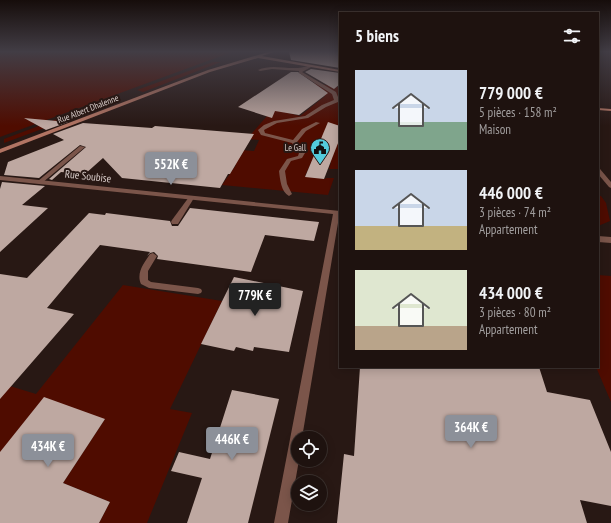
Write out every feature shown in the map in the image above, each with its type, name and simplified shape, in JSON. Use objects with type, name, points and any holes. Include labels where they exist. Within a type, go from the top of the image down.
[{"type":"main road","name":"Rue Albert Dhalenne","points":[[0,151],[195,76]]},
{"type":"main road","points":[[599,109],[611,110]]},
{"type":"street","points":[[289,194],[284,184],[282,171],[290,160],[302,156],[302,153],[294,142],[263,134],[261,130],[266,125],[277,121],[302,118],[314,113],[318,109],[338,102],[334,93],[307,76]]},
{"type":"street","points":[[294,142],[304,130],[318,123]]},
{"type":"street","points":[[40,182],[82,147]]},
{"type":"street","points":[[599,171],[611,186]]},
{"type":"street","name":"Rue Soubise","points":[[0,178],[339,213]]},
{"type":"street","points":[[175,222],[191,198]]},
{"type":"street","points":[[281,523],[339,213]]},
{"type":"street","points":[[599,239],[611,240]]},
{"type":"street","points":[[153,256],[144,271],[142,277],[144,282],[149,285],[198,291]]},
{"type":"shaded area","points":[[0,76],[165,76],[0,137]]},
{"type":"shaded area","points":[[174,76],[184,76],[143,92],[137,90]]},
{"type":"shaded area","points":[[312,83],[339,87],[339,169],[329,169],[331,162],[315,154],[305,176],[325,179],[334,178],[328,195],[222,185],[236,165],[231,164],[236,156],[241,156],[243,152],[240,150],[254,151],[259,140],[247,139],[273,109],[300,116],[325,96]]},
{"type":"shaded area","points":[[76,112],[80,115],[4,143],[4,139]]},
{"type":"shaded area","points":[[599,196],[601,196],[606,203],[610,221],[599,226]]},
{"type":"shaded area","points":[[599,275],[611,276],[611,402],[596,368],[599,368]]},
{"type":"shaded area","points":[[123,285],[222,301],[170,409],[192,413],[147,523],[99,523],[110,502],[63,483],[105,419],[0,452],[0,383],[36,394]]},
{"type":"building","points":[[284,76],[304,76],[328,93],[299,115],[275,111],[272,118],[238,107]]},
{"type":"building","points":[[313,76],[339,76],[339,85],[334,89]]},
{"type":"building","points":[[24,118],[68,122],[46,130]]},
{"type":"building","points":[[328,122],[339,126],[339,141],[324,179],[305,177]]},
{"type":"building","points":[[83,123],[152,128],[155,126],[254,134],[220,188],[122,178],[103,158],[85,174],[61,172],[52,180],[49,179],[86,147],[80,145],[39,178],[4,175],[8,162],[64,140],[53,134]]},
{"type":"building","points":[[2,182],[45,186],[22,205],[48,208],[0,252],[0,189]]},
{"type":"building","points":[[190,208],[319,222],[314,241],[265,235],[251,272],[157,259],[158,256],[154,252],[147,256],[150,252],[100,245],[47,308],[74,314],[0,399],[0,274],[27,278],[89,213],[105,215],[106,213],[170,221],[172,226],[178,226]]},
{"type":"building","points":[[234,277],[303,291],[289,352],[254,347],[253,351],[236,347],[234,351],[201,344]]},
{"type":"building","points":[[360,368],[539,368],[547,392],[590,400],[611,452],[611,506],[580,500],[587,523],[337,523],[344,454],[354,456]]},
{"type":"building","points":[[232,390],[279,399],[248,523],[187,523],[202,478],[171,471],[179,452],[210,459]]},
{"type":"building","points":[[44,397],[105,419],[63,483],[110,502],[99,523],[0,523],[0,452]]},
{"type":"place","name":"Le Gall","points":[[320,165]]}]
